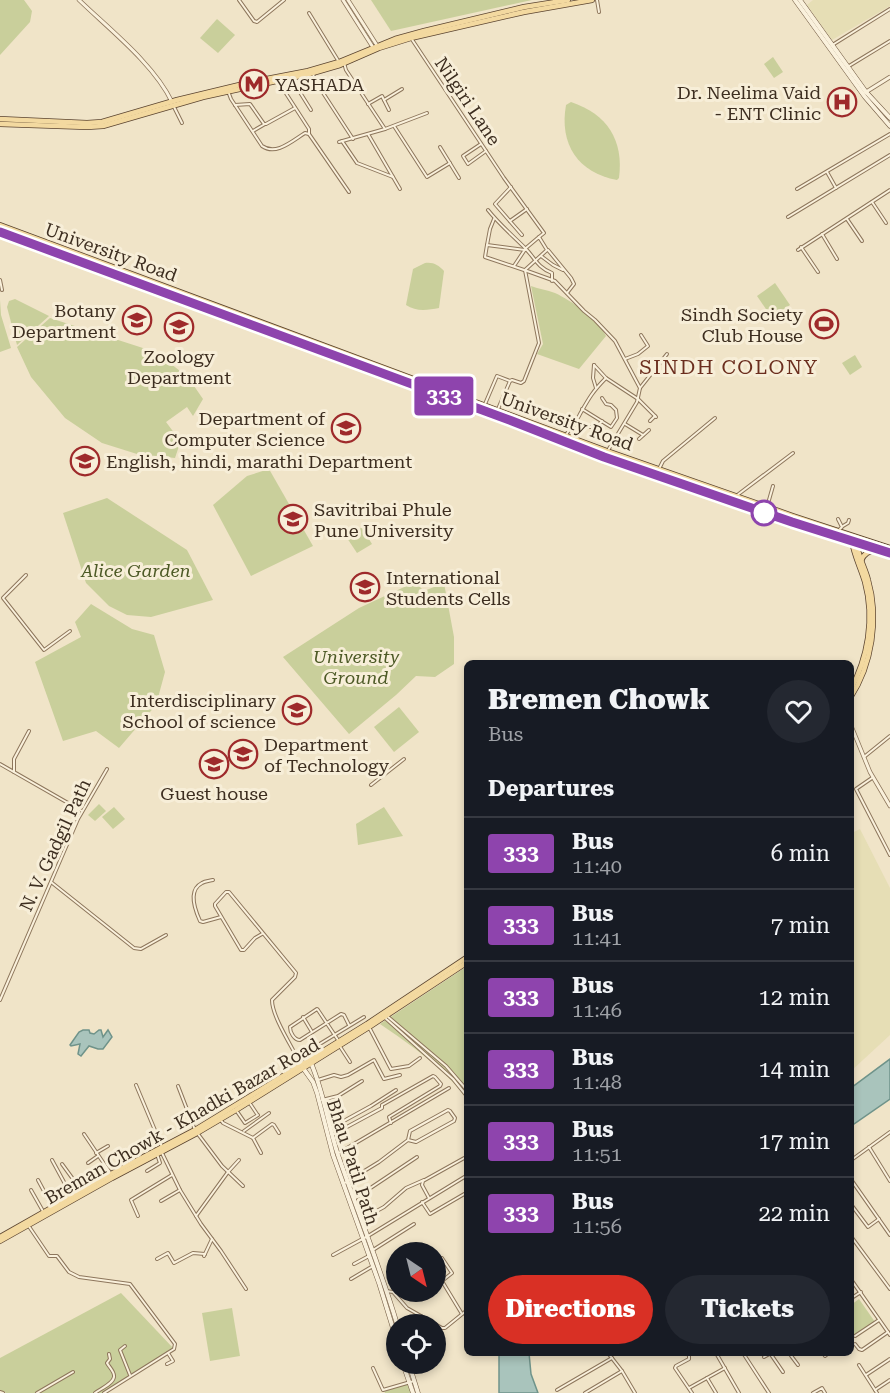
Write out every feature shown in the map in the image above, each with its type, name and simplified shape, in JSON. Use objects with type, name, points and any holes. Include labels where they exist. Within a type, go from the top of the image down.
[{"type":"main road","points":[[0,124],[96,127],[132,118],[172,103],[291,78],[341,63],[424,31],[568,0]]},
{"type":"main road","points":[[376,48],[517,11],[591,0]]},
{"type":"main road","points":[[795,0],[865,93],[890,118]]},
{"type":"main road","points":[[800,0],[817,28]]},
{"type":"main road","points":[[830,46],[890,126]]},
{"type":"main road","points":[[0,119],[102,122],[256,81],[313,71]]},
{"type":"main road","name":"University Road","points":[[0,225],[659,470],[840,529],[855,539],[890,553]]},
{"type":"main road","name":"University Road","points":[[0,232],[604,457],[841,538],[855,539],[890,548]]},
{"type":"main road","points":[[841,538],[855,554]]},
{"type":"main road","points":[[854,683],[868,652],[870,616],[868,596],[855,554],[855,539]]},
{"type":"main road","points":[[854,692],[868,652],[873,629],[873,605],[869,582],[855,539]]},
{"type":"main road","points":[[861,561],[863,555],[868,552],[880,550]]},
{"type":"main road","name":"Breman Chowk - Khadki Bazar Road","points":[[196,1131],[310,1062],[464,962]]},
{"type":"main road","name":"Breman Chowk - Khadki Bazar Road","points":[[368,1025],[464,962]]},
{"type":"main road","name":"Bhau Patil Path","points":[[310,1062],[318,1080],[335,1155],[365,1237],[373,1250],[390,1314]]},
{"type":"main road","name":"Breman Chowk - Khadki Bazar Road","points":[[28,1224],[53,1208],[236,1110],[302,1066]]},
{"type":"main road","name":"Bhau Patil Path","points":[[302,1066],[321,1100]]},
{"type":"main road","name":"Bhau Patil Path","points":[[327,1122],[331,1128],[330,1136]]},
{"type":"main road","name":"Breman Chowk - Khadki Bazar Road","points":[[0,1239],[111,1174],[160,1150]]},
{"type":"main road","name":"Bhau Patil Path","points":[[346,1183],[362,1219],[369,1256],[393,1314]]},
{"type":"main road","points":[[408,1374],[418,1393]]},
{"type":"main road","points":[[410,1374],[413,1393]]},
{"type":"street","points":[[78,0],[144,62],[166,92],[182,123]]},
{"type":"street","points":[[239,0],[257,22],[284,0]]},
{"type":"street","points":[[343,0],[376,48]]},
{"type":"street","points":[[348,0],[376,48]]},
{"type":"street","points":[[597,0],[599,12]]},
{"type":"street","points":[[830,46],[890,9]]},
{"type":"street","points":[[309,13],[385,129]]},
{"type":"street","name":"Nilgiri Lane","points":[[411,38],[544,234],[539,237]]},
{"type":"street","points":[[848,67],[890,41]]},
{"type":"street","points":[[313,71],[314,79],[353,139]]},
{"type":"street","points":[[865,93],[890,77]]},
{"type":"street","points":[[291,78],[311,110]]},
{"type":"street","points":[[278,81],[309,129],[309,134],[349,192]]},
{"type":"street","points":[[384,100],[402,89]]},
{"type":"street","points":[[229,91],[235,105],[267,150],[274,150],[305,133],[309,134]]},
{"type":"street","points":[[368,104],[382,96],[388,110]]},
{"type":"street","points":[[235,105],[251,105],[265,124]]},
{"type":"street","points":[[253,131],[295,108]]},
{"type":"street","points":[[393,177],[357,163],[340,142],[385,129],[427,113]]},
{"type":"street","points":[[394,126],[427,177],[450,164]]},
{"type":"street","points":[[368,134],[400,189]]},
{"type":"street","points":[[797,189],[890,134]]},
{"type":"street","points":[[481,144],[463,156],[468,164],[486,151]]},
{"type":"street","points":[[440,147],[459,178]]},
{"type":"street","points":[[788,217],[890,155]]},
{"type":"street","points":[[827,172],[836,188]]},
{"type":"street","points":[[511,187],[495,204],[522,235]]},
{"type":"street","points":[[798,250],[890,190]]},
{"type":"street","points":[[872,202],[886,223]]},
{"type":"street","points":[[510,221],[527,209]]},
{"type":"street","points":[[488,210],[541,268],[552,273],[552,280]]},
{"type":"street","points":[[494,218],[485,257],[552,280],[615,342],[640,388]]},
{"type":"street","points":[[847,218],[862,241]]},
{"type":"street","points":[[822,234],[837,259]]},
{"type":"street","points":[[514,266],[525,249],[539,237],[571,278],[574,284],[567,293]]},
{"type":"street","points":[[487,246],[525,249]]},
{"type":"street","points":[[801,247],[818,272]]},
{"type":"street","points":[[525,270],[547,250]]},
{"type":"street","points":[[541,256],[552,265],[565,271]]},
{"type":"street","points":[[485,405],[497,376],[510,381],[521,383],[524,381],[539,343],[525,270]]},
{"type":"street","points":[[0,279],[1,290]]},
{"type":"street","points":[[625,359],[638,354],[648,346],[641,335]]},
{"type":"street","points":[[604,457],[638,399],[640,388],[667,354]]},
{"type":"street","points":[[596,388],[593,378],[594,365],[606,378],[638,399],[656,417],[650,421]]},
{"type":"street","points":[[566,435],[596,388],[606,378]]},
{"type":"street","points":[[498,410],[510,381]]},
{"type":"street","points":[[582,409],[611,427],[617,418],[616,410],[612,405],[606,404],[602,398]]},
{"type":"street","points":[[659,470],[663,461],[715,418]]},
{"type":"street","points":[[572,425],[597,427],[602,421]]},
{"type":"street","points":[[624,423],[643,435]]},
{"type":"street","points":[[639,439],[649,430]]},
{"type":"street","points":[[736,496],[793,453]]},
{"type":"street","points":[[767,507],[773,486]]},
{"type":"street","points":[[838,519],[840,529],[849,520]]},
{"type":"street","points":[[26,575],[3,598],[44,650],[70,632]]},
{"type":"street","points":[[14,772],[14,759],[30,730]]},
{"type":"street","points":[[854,733],[872,778],[890,806]]},
{"type":"street","points":[[864,757],[890,736]]},
{"type":"street","points":[[371,785],[404,759]]},
{"type":"street","points":[[0,764],[82,812]]},
{"type":"street","name":"N. V. Gadgil Path","points":[[0,1000],[82,812],[107,769]]},
{"type":"street","points":[[872,778],[858,787],[857,792],[890,855]]},
{"type":"street","points":[[213,880],[201,883],[197,888],[193,896],[195,907],[200,921],[221,917]]},
{"type":"street","points":[[51,882],[134,948],[141,949],[166,934]]},
{"type":"street","points":[[262,934],[244,950],[241,950],[215,905],[228,892],[296,974],[272,1000],[272,1005],[302,1066]]},
{"type":"street","points":[[349,1025],[342,1014],[327,1023],[312,1032],[300,1040],[295,1039],[290,1027],[317,1009],[327,1023],[335,1034],[350,1062]]},
{"type":"street","points":[[385,1016],[446,1066],[464,1087]]},
{"type":"street","points":[[303,1017],[312,1032]]},
{"type":"street","points":[[318,1045],[364,1017]]},
{"type":"street","points":[[368,1025],[391,1069],[410,1066],[420,1058]]},
{"type":"street","points":[[398,1026],[464,1093]]},
{"type":"street","points":[[318,1080],[334,1075],[341,1077],[348,1075],[373,1060],[384,1079],[400,1075]]},
{"type":"street","points":[[330,1136],[382,1108],[382,1105],[433,1076],[435,1077],[441,1086],[389,1117],[391,1123]]},
{"type":"street","points":[[321,1100],[338,1096],[362,1081]]},
{"type":"street","points":[[136,1085],[160,1150],[180,1190],[246,1289]]},
{"type":"street","points":[[178,1086],[196,1131],[212,1154],[243,1186]]},
{"type":"street","points":[[335,1155],[449,1088]]},
{"type":"street","points":[[331,1128],[396,1090]]},
{"type":"street","points":[[249,1102],[261,1119]]},
{"type":"street","points":[[236,1110],[245,1123],[258,1115]]},
{"type":"street","points":[[346,1183],[408,1140],[410,1131],[448,1110],[455,1119],[416,1142],[408,1140]]},
{"type":"street","points":[[243,1132],[268,1113]]},
{"type":"street","points":[[220,1119],[223,1123],[253,1138],[261,1153]]},
{"type":"street","points":[[253,1138],[272,1124],[279,1133]]},
{"type":"street","points":[[84,1134],[111,1174]]},
{"type":"street","points":[[854,1158],[889,1134]]},
{"type":"street","points":[[88,1163],[108,1146]]},
{"type":"street","points":[[869,1147],[890,1182]]},
{"type":"street","points":[[147,1171],[160,1162],[160,1150]]},
{"type":"street","points":[[354,1198],[417,1157]]},
{"type":"street","points":[[362,1219],[384,1207],[406,1188],[464,1158]]},
{"type":"street","points":[[52,1160],[77,1195]]},
{"type":"street","points":[[196,1216],[239,1160]]},
{"type":"street","points":[[62,1164],[77,1195]]},
{"type":"street","points":[[138,1216],[130,1202],[131,1199],[172,1175]]},
{"type":"street","points":[[333,1255],[464,1177]]},
{"type":"street","points":[[38,1180],[53,1208]]},
{"type":"street","points":[[424,1180],[422,1185],[429,1198]]},
{"type":"street","points":[[854,1184],[890,1235]]},
{"type":"street","points":[[31,1190],[44,1213]]},
{"type":"street","points":[[161,1201],[180,1190]]},
{"type":"street","points":[[422,1202],[430,1214],[464,1194]]},
{"type":"street","points":[[854,1208],[868,1227],[879,1219]]},
{"type":"street","points":[[28,1224],[49,1256],[57,1256],[72,1274],[85,1279],[130,1284],[175,1344],[175,1348],[168,1353],[104,1393]]},
{"type":"street","points":[[373,1250],[414,1224]]},
{"type":"street","points":[[158,1259],[168,1252],[174,1263],[193,1253],[205,1255],[212,1239]]},
{"type":"street","points":[[854,1240],[890,1289]]},
{"type":"street","points":[[354,1264],[369,1256]]},
{"type":"street","points":[[446,1264],[452,1273],[446,1278]]},
{"type":"street","points":[[351,1279],[373,1266]]},
{"type":"street","points":[[854,1283],[889,1334],[861,1350],[855,1344]]},
{"type":"street","points":[[384,1291],[393,1293],[407,1308],[445,1328],[462,1314],[446,1288]]},
{"type":"street","points":[[854,1296],[861,1292]]},
{"type":"street","points":[[855,1336],[879,1320]]},
{"type":"street","points":[[124,1346],[120,1350],[130,1376]]},
{"type":"street","points":[[167,1365],[173,1361],[168,1353]]},
{"type":"street","points":[[95,1393],[108,1385],[113,1378],[114,1374],[107,1363],[110,1359],[109,1354]]},
{"type":"street","points":[[689,1356],[689,1359],[675,1368],[692,1393]]},
{"type":"street","points":[[718,1356],[739,1393]]},
{"type":"street","points":[[745,1356],[769,1393]]},
{"type":"street","points":[[773,1356],[783,1372]]},
{"type":"street","points":[[791,1356],[798,1365]]},
{"type":"street","points":[[558,1390],[612,1358],[635,1393]]},
{"type":"street","points":[[866,1375],[890,1359]]},
{"type":"street","points":[[859,1365],[876,1392],[890,1380]]},
{"type":"street","points":[[373,1368],[383,1390],[411,1381]]},
{"type":"street","points":[[688,1388],[725,1368]]},
{"type":"street","points":[[585,1393],[621,1371]]},
{"type":"street","points":[[38,1393],[74,1372]]},
{"type":"street","points":[[707,1378],[716,1393]]},
{"type":"street","points":[[813,1393],[822,1388],[825,1393]]},
{"type":"shaded area","points":[[813,0],[890,0],[890,6],[832,40],[807,5]]},
{"type":"shaded area","points":[[860,829],[890,888],[890,1035],[854,1068],[854,832]]},
{"type":"green space","points":[[0,0],[24,0],[32,11],[30,22],[0,55]]},
{"type":"green space","points":[[371,0],[532,0],[391,31]]},
{"type":"green space","points":[[217,19],[235,35],[218,53],[200,38]]},
{"type":"green space","points":[[773,57],[783,72],[774,78],[764,64]]},
{"type":"green space","points":[[571,102],[584,107],[603,121],[616,140],[620,164],[617,180],[592,171],[574,154],[569,144],[565,119],[566,105]]},
{"type":"green space","points":[[425,263],[436,264],[444,271],[439,308],[418,310],[406,305],[413,269]]},
{"type":"green space","points":[[775,283],[790,305],[772,318],[757,296]]},
{"type":"green space","points":[[531,286],[555,293],[569,301],[591,317],[606,336],[579,369],[537,354],[543,344]]},
{"type":"green space","points":[[15,299],[49,316],[17,345],[7,307],[9,301]]},
{"type":"green space","points":[[0,300],[1,315],[11,348],[0,352]]},
{"type":"green space","points":[[50,318],[146,349],[166,360],[194,386],[203,399],[193,416],[187,407],[166,422],[175,434],[182,437],[175,458],[137,454],[102,443],[65,418],[31,377],[17,347]]},
{"type":"green space","points":[[855,355],[862,367],[850,375],[842,363]]},
{"type":"green space","points":[[269,469],[313,546],[251,576],[213,505],[247,476]]},
{"type":"green space","name":"Alice Garden","points":[[107,498],[187,550],[213,600],[151,617],[127,615],[109,606],[86,583],[63,513]]},
{"type":"green space","points":[[362,528],[372,544],[357,553],[347,538],[352,530]]},
{"type":"green space","name":"University Ground","points":[[415,582],[424,591],[444,583],[454,637],[454,664],[435,677],[416,676],[349,734],[283,657],[359,608]]},
{"type":"green space","points":[[91,604],[132,629],[154,635],[165,672],[156,705],[119,748],[96,731],[63,741],[35,662],[81,637],[75,622]]},
{"type":"green space","points":[[399,707],[419,732],[394,752],[374,727]]},
{"type":"green space","points":[[99,804],[106,811],[95,821],[88,815]]},
{"type":"green space","points":[[114,807],[125,819],[113,829],[102,817]]},
{"type":"green space","points":[[384,807],[403,836],[358,845],[356,824]]},
{"type":"green space","points":[[464,968],[464,1096],[437,1067],[380,1024]]},
{"type":"green space","points":[[121,1293],[174,1349],[107,1393],[6,1393],[0,1390],[0,1358]]},
{"type":"green space","points":[[859,1299],[875,1322],[854,1336],[854,1303]]},
{"type":"green space","points":[[232,1308],[240,1356],[210,1361],[202,1313]]},
{"type":"green space","points":[[408,1384],[411,1393],[385,1393],[384,1391]]},
{"type":"water","points":[[83,1030],[89,1030],[94,1034],[101,1030],[103,1037],[108,1030],[112,1037],[103,1049],[89,1046],[81,1056],[78,1054],[80,1044],[70,1045]]},
{"type":"water","points":[[890,1059],[890,1099],[854,1124],[854,1086]]},
{"type":"water","points":[[499,1356],[529,1356],[531,1374],[538,1393],[499,1393]]},
{"type":"bus line","name":"333","points":[[0,232],[604,457],[890,553]]},
{"type":"place","name":"YASHADA","points":[[254,84]]},
{"type":"place","name":"Dr. Neelima Vaid - ENT Clinic","points":[[842,102]]},
{"type":"place","name":"Botany Department","points":[[137,320]]},
{"type":"place","name":"Sindh Society Club House","points":[[824,324]]},
{"type":"place","name":"Zoology Department","points":[[179,327]]},
{"type":"place","name":"Department of Computer Science","points":[[346,428]]},
{"type":"place","name":"English, hindi, marathi Department","points":[[85,461]]},
{"type":"place","name":"Savitribai Phule Pune University","points":[[293,519]]},
{"type":"place","name":"International Students Cells","points":[[365,587]]},
{"type":"place","name":"Interdisciplinary School of science","points":[[297,710]]},
{"type":"place","name":"Department of Technology","points":[[243,754]]},
{"type":"place","name":"Guest house","points":[[214,764]]},
{"type":"district","name":"SINDH COLONY","points":[[729,367]]}]
